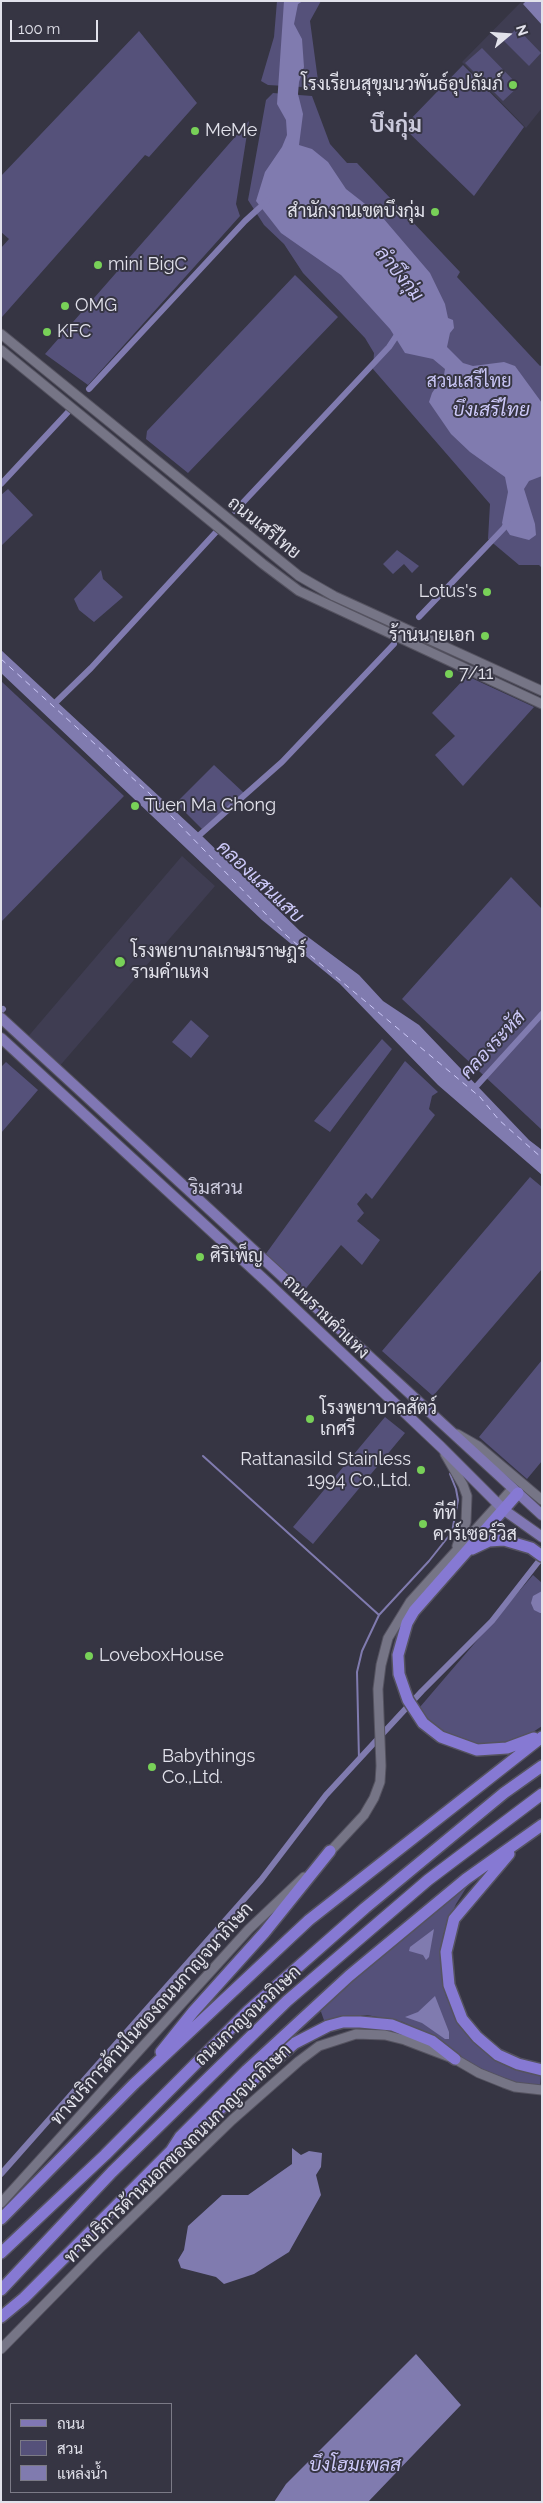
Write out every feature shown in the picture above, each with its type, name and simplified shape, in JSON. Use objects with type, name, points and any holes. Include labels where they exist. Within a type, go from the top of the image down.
[{"type":"highway","points":[[516,1491],[501,1507],[466,1553],[414,1611],[407,1623],[398,1655],[402,1686],[408,1700],[423,1722],[441,1737],[477,1750],[507,1748],[542,1736]]},
{"type":"highway","points":[[466,1553],[480,1545],[497,1540],[531,1548],[542,1556]]},
{"type":"highway","points":[[1,2219],[134,2084],[309,1920],[542,1736]]},
{"type":"highway","name":"ถนนกาญจนาภิเษก","points":[[1,2253],[105,2155],[248,2012],[365,1908],[504,1793],[542,1766]]},
{"type":"highway","name":"ถนนกาญจนาภิเษก","points":[[1,2290],[112,2172],[287,2001],[421,1886],[542,1794]]},
{"type":"highway","points":[[171,2151],[180,2137],[247,2070],[368,1959],[466,1879],[542,1825]]},
{"type":"highway","points":[[519,1841],[454,1919],[446,1952],[446,1965],[454,2000],[462,2019],[477,2037],[498,2054],[518,2064],[542,2070]]},
{"type":"highway","points":[[134,2084],[193,2012],[264,1934],[330,1851]]},
{"type":"highway","points":[[1,2317],[24,2298],[171,2151],[295,2043],[328,2026],[343,2022],[392,2025],[412,2031],[432,2042],[455,2059]]},
{"type":"main road","name":"ถนนเสรีไทย","points":[[1,334],[299,576],[334,596],[542,691]]},
{"type":"main road","name":"ถนนเสรีไทย","points":[[1,350],[263,564],[299,591],[542,704]]},
{"type":"main road","name":"ถนนรามคำแหง","points":[[4,1021],[542,1515]]},
{"type":"main road","name":"ถนนรามคำแหง","points":[[1,1038],[286,1301],[441,1447],[501,1507],[542,1537]]},
{"type":"main road","points":[[286,1301],[296,1289]]},
{"type":"main road","points":[[374,1384],[385,1372]]},
{"type":"main road","points":[[453,1432],[478,1446],[542,1500]]},
{"type":"main road","points":[[441,1447],[463,1485],[467,1496],[466,1522],[452,1557]]},
{"type":"main road","name":"ทางบริการด้านในของถนนกาญจนาภิเษก","points":[[1,2203],[250,1929],[364,1815],[374,1798],[380,1782],[378,1689],[385,1646],[397,1621],[410,1602],[501,1507]]},
{"type":"main road","name":"ทางบริการด้านนอกของถนนกาญจนาภิเษก","points":[[1,2349],[100,2248],[232,2120],[309,2053],[335,2040],[356,2034],[385,2035],[405,2040],[455,2059],[479,2073],[504,2084],[542,2090]]},
{"type":"main road","points":[[1,2341],[226,2119],[232,2120]]},
{"type":"shaded area","name":"โรงเรียนสุขุมนวพันธ์อุปถัมภ์","points":[[522,1],[542,1],[542,108],[526,128],[462,62]]},
{"type":"shaded area","name":"โรงพยาบาลเกษมราษฎร์ รามคำแหง","points":[[182,856],[215,886],[58,1068],[26,1039]]},
{"type":"green space","points":[[277,1],[321,1],[310,21],[319,88],[268,85],[261,81],[274,37]]},
{"type":"green space","points":[[517,28],[541,53],[529,66],[504,41]]},
{"type":"green space","points":[[139,31],[197,103],[149,157],[145,155],[2,317],[1,248],[9,239],[1,232],[1,176]]},
{"type":"green space","points":[[482,48],[519,86],[503,101],[465,63]]},
{"type":"green space","points":[[463,65],[524,127],[474,196],[403,127]]},
{"type":"green space","name":"สวนเสรีไทย","points":[[273,93],[312,96],[330,144],[347,163],[357,163],[460,272],[457,277],[540,366],[542,365],[542,568],[539,565],[519,565],[488,539],[490,504],[373,369],[374,353],[365,338],[303,273],[284,244],[264,225],[248,200],[266,100]]},
{"type":"green space","points":[[249,121],[236,204],[240,216],[88,385],[45,354]]},
{"type":"green space","points":[[295,275],[338,317],[188,473],[146,439],[147,431]]},
{"type":"green space","points":[[8,489],[33,515],[1,546],[1,495]]},
{"type":"green space","points":[[397,550],[419,566],[412,573],[404,564],[393,574],[383,564]]},
{"type":"green space","points":[[101,570],[103,579],[123,597],[94,622],[79,610],[74,599]]},
{"type":"green space","points":[[467,676],[534,707],[463,786],[435,755],[455,736],[432,713]]},
{"type":"green space","points":[[1,681],[124,796],[1,922]]},
{"type":"green space","points":[[214,765],[244,793],[202,829],[176,803]]},
{"type":"green space","points":[[511,877],[542,909],[542,1130],[402,999]]},
{"type":"green space","points":[[191,1020],[209,1036],[191,1058],[172,1042]]},
{"type":"green space","points":[[382,1039],[392,1049],[330,1132],[314,1121]]},
{"type":"green space","points":[[405,1061],[438,1092],[432,1096],[429,1109],[435,1115],[372,1199],[366,1193],[357,1204],[364,1213],[357,1221],[380,1240],[362,1265],[341,1245],[303,1292],[265,1255]]},
{"type":"green space","points":[[6,1062],[38,1090],[1,1133],[1,1067]]},
{"type":"green space","points":[[530,1177],[542,1187],[542,1269],[433,1396],[382,1351]]},
{"type":"green space","points":[[542,1360],[542,1461],[527,1479],[479,1437]]},
{"type":"green space","points":[[385,1417],[405,1433],[313,1544],[293,1527]]},
{"type":"green space","points":[[533,1575],[542,1583],[542,1726],[521,1740],[499,1745],[477,1746],[441,1731],[427,1720],[420,1707]]},
{"type":"green space","points":[[468,1885],[456,1904],[443,1935],[441,1969],[446,1996],[459,2024],[472,2040],[485,2052],[502,2063],[541,2075],[540,2088],[515,2084],[477,2067],[403,2022],[367,2015],[349,2016],[325,2023],[320,2009]]},
{"type":"water","name":"บึงเสรีไทย","points":[[284,1],[303,1],[298,4],[294,24],[302,39],[304,67],[299,82],[298,94],[303,114],[299,145],[312,149],[328,162],[346,189],[383,218],[430,273],[445,304],[448,318],[453,320],[454,328],[450,333],[447,347],[463,363],[473,366],[504,362],[515,366],[542,403],[542,476],[529,481],[524,489],[535,524],[536,535],[529,540],[510,535],[502,523],[508,492],[505,477],[470,452],[451,434],[429,402],[432,393],[444,375],[445,369],[433,359],[405,353],[390,329],[341,275],[281,233],[256,201],[265,172],[282,147],[287,135],[286,120],[277,104]]},
{"type":"water","points":[[526,1],[542,1],[542,25],[523,4]]},
{"type":"water","points":[[1,650],[202,836],[300,931],[359,975],[383,1001],[419,1025],[529,1140],[542,1150],[542,1175],[438,1085],[340,984],[262,920],[1,673]]},
{"type":"water","points":[[542,1591],[542,1613],[540,1613],[534,1610],[531,1603],[533,1596]]},
{"type":"water","points":[[434,1929],[429,1957],[426,1960],[423,1955],[409,1951],[410,1947]]},
{"type":"water","points":[[435,1996],[449,2032],[449,2039],[445,2039],[422,2023],[405,2017],[418,2012]]},
{"type":"water","points":[[292,2148],[301,2155],[309,2151],[322,2153],[321,2167],[316,2175],[321,2195],[289,2252],[254,2274],[224,2284],[216,2277],[181,2268],[178,2260],[184,2250],[188,2226],[222,2195],[248,2195],[292,2164]]},
{"type":"water","name":"บึงโฮมเพลส","points":[[416,2354],[461,2405],[368,2502],[274,2502],[286,2484]]},
{"type":"waterway","points":[[89,389],[245,221],[267,201]]},
{"type":"waterway","points":[[235,511],[389,347],[399,332]]},
{"type":"waterway","points":[[1,484],[69,411]]},
{"type":"waterway","points":[[419,617],[504,528],[507,522]]},
{"type":"waterway","points":[[52,706],[91,668],[217,531]]},
{"type":"waterway","points":[[195,839],[282,762],[394,644]]},
{"type":"waterway","name":"คลองระหัส","points":[[472,1091],[542,1014]]},
{"type":"waterway","points":[[203,1456],[379,1615]]},
{"type":"waterway","points":[[359,1760],[357,1672],[362,1651],[379,1615],[429,1561],[452,1532],[458,1500],[450,1474]]},
{"type":"waterway","points":[[1,2174],[261,1880],[326,1795],[422,1691],[492,1621],[542,1557]]},
{"type":"ferry route","points":[[1,659],[149,793],[287,936],[480,1097],[499,1120],[542,1158]]},
{"type":"place","name":"โรงเรียนสุขุมนวพันธ์อุปถัมภ์","points":[[513,85]]},
{"type":"place","name":"MeMe","points":[[195,131]]},
{"type":"place","name":"สำนักงานเขตบึงกุ่ม","points":[[435,212]]},
{"type":"place","name":"mini BigC","points":[[98,265]]},
{"type":"place","name":"OMG","points":[[65,306]]},
{"type":"place","name":"KFC","points":[[47,332]]},
{"type":"place","name":"Lotus's","points":[[487,592]]},
{"type":"place","name":"ร้านนายเอก","points":[[485,636]]},
{"type":"place","name":"7/11","points":[[449,674]]},
{"type":"place","name":"Tuen Ma Chong","points":[[135,806]]},
{"type":"place","name":"โรงพยาบาลเกษมราษฎร์ รามคำแหง","points":[[120,962]]},
{"type":"place","name":"ศิริเพ็ญ","points":[[200,1257]]},
{"type":"place","name":"โรงพยาบาลสัตว์ เกศรี","points":[[310,1419]]},
{"type":"place","name":"Rattanasild Stainless 1994 Co.,Ltd.","points":[[421,1470]]},
{"type":"place","name":"ทีที คาร์เซอร์วิส","points":[[423,1524]]},
{"type":"place","name":"LoveboxHouse","points":[[89,1656]]},
{"type":"place","name":"Babythings Co.,Ltd.","points":[[152,1767]]},
{"type":"district","name":"บึงกุ่ม","points":[[396,125]]},
{"type":"district","name":"ริมสวน","points":[[216,1188]]},
{"type":"water label","name":"ลำบึงกุ่ม","points":[[399,274]]},
{"type":"water label","name":"คลองแสนแสบ","points":[[260,882]]}]
